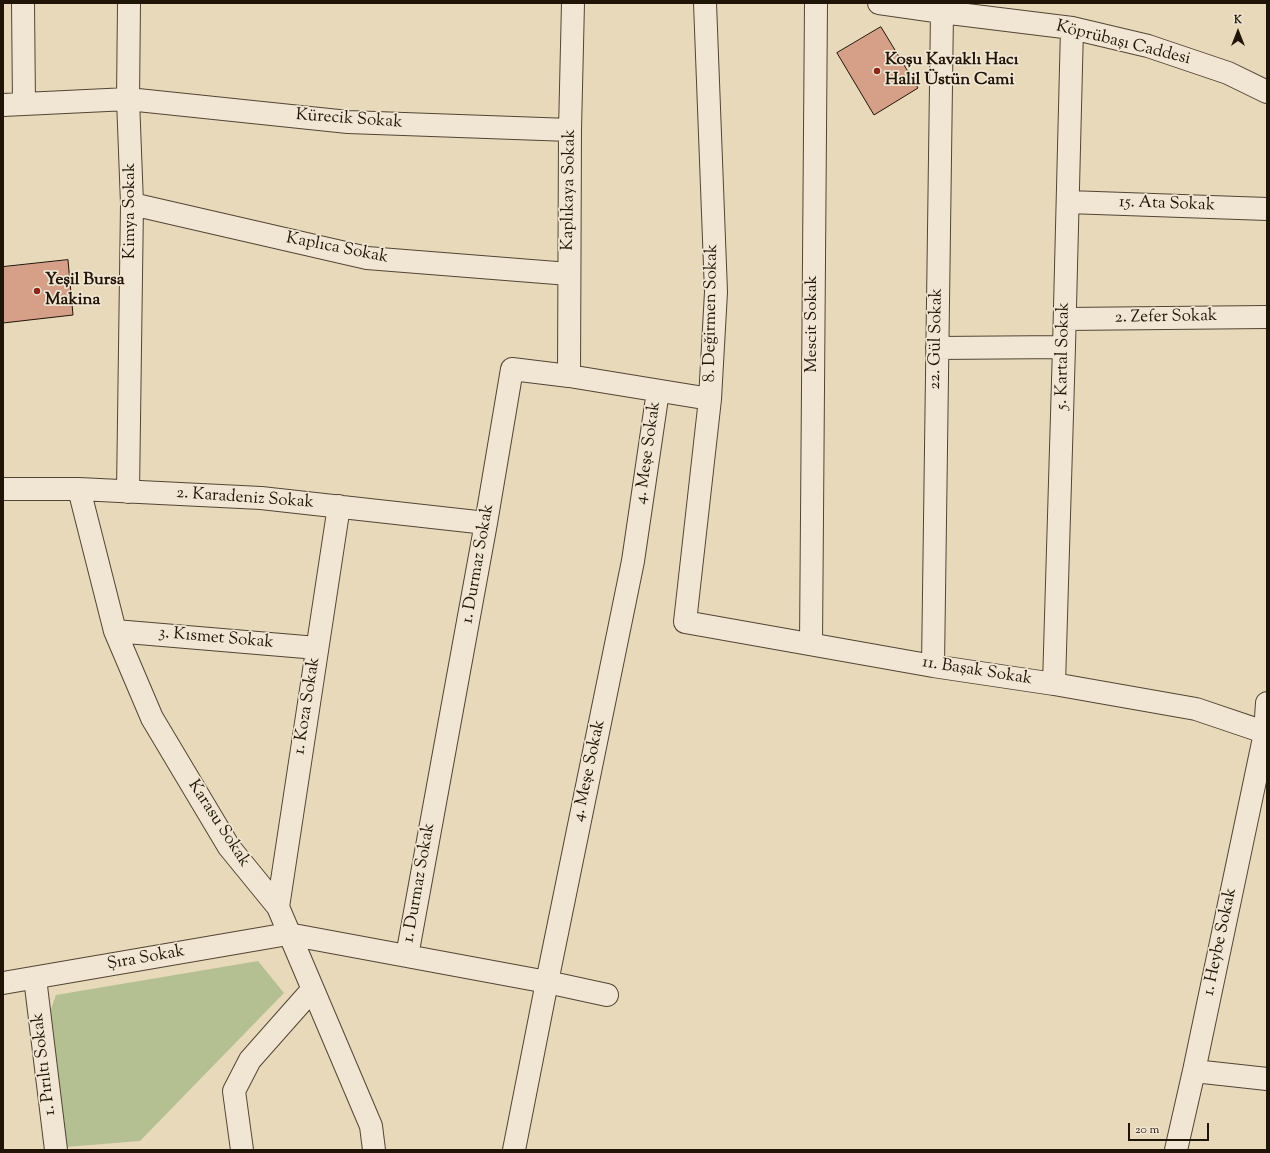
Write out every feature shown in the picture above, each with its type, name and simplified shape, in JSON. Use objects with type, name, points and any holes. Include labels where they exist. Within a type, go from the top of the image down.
[{"type":"street","points":[[23,3],[24,104]]},
{"type":"street","name":"Kimya Sokak","points":[[128,492],[132,204],[128,99],[129,3]]},
{"type":"street","name":"Kaplıkaya Sokak","points":[[570,376],[570,130],[573,3]]},
{"type":"street","name":"8. Değirmen Sokak","points":[[685,622],[710,399],[716,292],[704,3]]},
{"type":"street","name":"Mescit Sokak","points":[[811,644],[816,3]]},
{"type":"street","name":"Köprübaşı Caddesi","points":[[879,3],[955,10],[1072,28],[1148,46],[1228,73],[1267,92]]},
{"type":"street","name":"22. Gül Sokak","points":[[933,666],[937,348],[955,10]]},
{"type":"street","name":"5. Kartal Sokak","points":[[1054,684],[1072,28]]},
{"type":"street","name":"Kürecik Sokak","points":[[3,105],[128,99],[348,122],[570,130]]},
{"type":"street","name":"15. Ata Sokak","points":[[1068,202],[1267,209]]},
{"type":"street","name":"Kaplıca Sokak","points":[[132,204],[367,258],[569,274]]},
{"type":"street","name":"2. Zefer Sokak","points":[[1065,319],[1267,317]]},
{"type":"street","points":[[937,348],[1064,347]]},
{"type":"street","name":"1. Durmaz Sokak","points":[[407,956],[486,522],[512,369],[570,376],[710,399]]},
{"type":"street","name":"4. Meşe Sokak","points":[[514,1150],[546,982],[633,560],[658,391]]},
{"type":"street","name":"2. Karadeniz Sokak","points":[[3,489],[79,489],[262,498],[486,522]]},
{"type":"street","name":"Karasu Sokak","points":[[79,489],[115,631],[152,718],[229,847],[278,907],[288,934],[371,1126],[374,1150]]},
{"type":"street","name":"1. Koza Sokak","points":[[278,907],[339,506]]},
{"type":"street","name":"11. Başak Sokak","points":[[685,622],[933,666],[1054,684],[1196,709],[1266,733]]},
{"type":"street","name":"3. Kısmet Sokak","points":[[115,631],[317,648]]},
{"type":"street","name":"1. Heybe Sokak","points":[[1176,1150],[1266,733],[1267,704]]},
{"type":"street","points":[[288,934],[546,982],[606,996]]},
{"type":"street","name":"Şıra Sokak","points":[[3,983],[288,934]]},
{"type":"street","name":"1. Pırıltı Sokak","points":[[35,978],[56,1150]]},
{"type":"street","points":[[242,1150],[234,1091],[250,1060],[312,990]]},
{"type":"street","points":[[1194,1071],[1267,1079]]},
{"type":"green space","points":[[258,961],[284,993],[140,1141],[66,1147],[47,1020],[56,995]]},
{"type":"building","name":"Koşu Kavaklı Hacı Halil Üstün Cami","points":[[881,27],[918,88],[874,115],[837,53]]},
{"type":"building","name":"Yeşil Bursa Makina","points":[[68,260],[73,315],[3,323],[3,267]]},
{"type":"place","name":"Koşu Kavaklı Hacı Halil Üstün Cami","points":[[877,71]]},
{"type":"place","name":"Yeşil Bursa Makina","points":[[37,291]]}]
